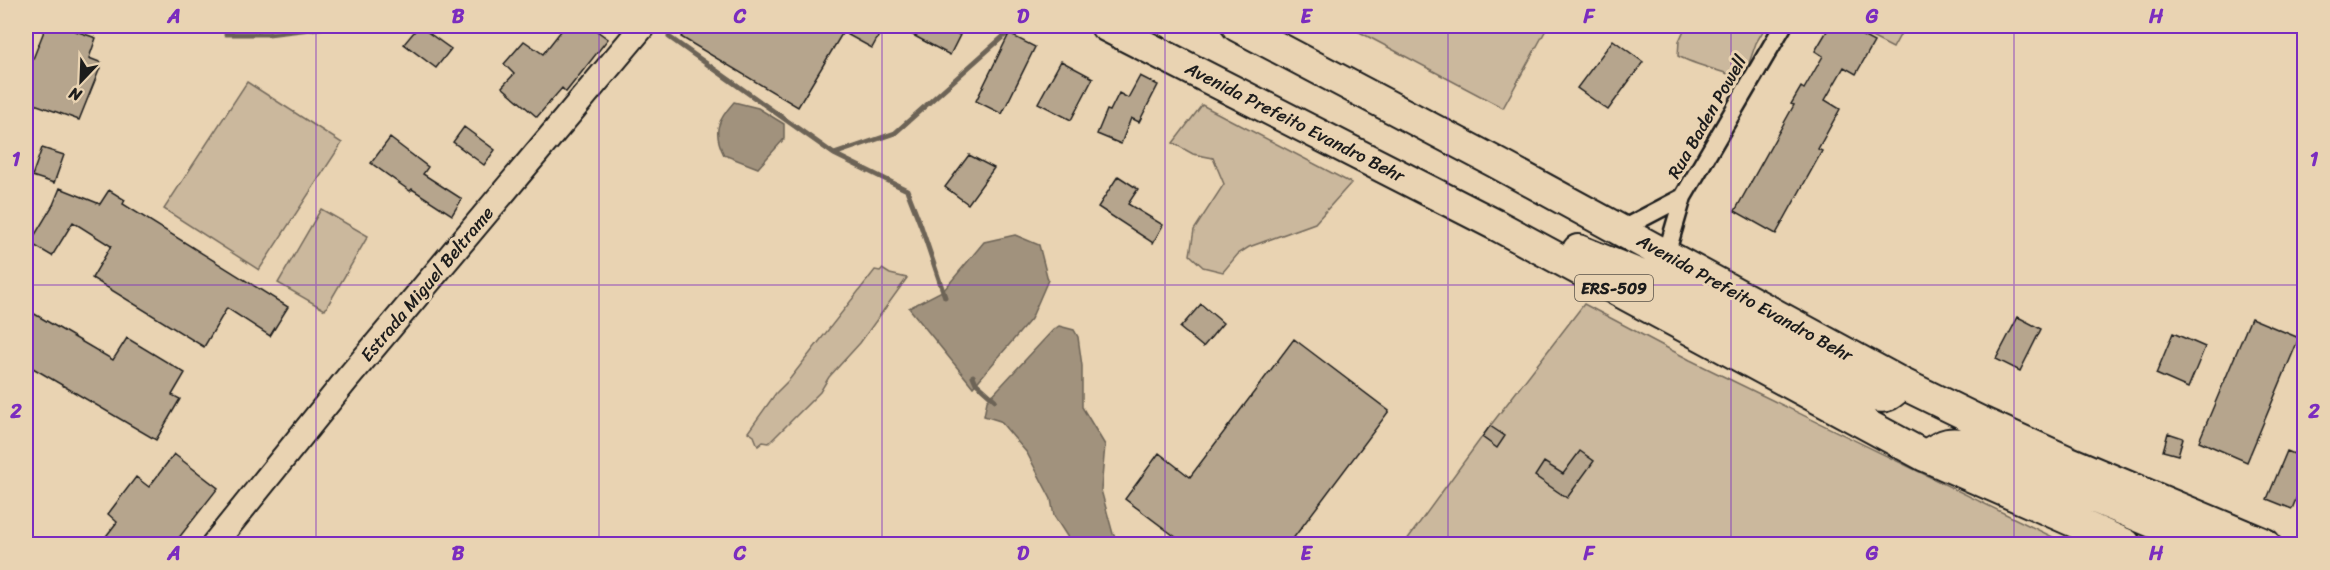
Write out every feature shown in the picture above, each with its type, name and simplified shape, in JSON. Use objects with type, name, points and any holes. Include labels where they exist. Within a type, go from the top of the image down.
[{"type":"highway","name":"Avenida Prefeito Evandro Behr","points":[[1106,26],[1498,226],[1925,456],[2125,544]]},
{"type":"highway","name":"Avenida Prefeito Evandro Behr","points":[[1237,26],[1901,383],[2067,461],[2265,544]]},
{"type":"highway","points":[[1498,226],[1563,244],[1640,275],[1858,391],[1879,398],[1893,394],[1901,383]]},
{"type":"highway","points":[[1925,456],[1941,445],[1957,442],[1973,447],[2205,544]]},
{"type":"street","name":"Estrada Miguel Beltrame","points":[[214,544],[347,379],[643,26]]},
{"type":"street","name":"Rua Baden Powell","points":[[1666,255],[1683,197],[1783,26]]},
{"type":"street","points":[[1620,230],[1683,197]]},
{"type":"shaded area","points":[[1348,26],[1548,26],[1503,108]]},
{"type":"shaded area","points":[[1686,26],[1766,26],[1756,43],[1746,72],[1737,77],[1678,56],[1679,41]]},
{"type":"shaded area","points":[[1850,26],[1905,26],[1893,48]]},
{"type":"shaded area","points":[[247,82],[342,143],[259,270],[164,209]]},
{"type":"shaded area","points":[[734,102],[758,108],[784,124],[784,139],[758,168],[724,155],[720,147],[719,126]]},
{"type":"shaded area","points":[[1202,105],[1351,183],[1315,223],[1249,247],[1238,254],[1223,272],[1203,267],[1190,255],[1194,230],[1224,184],[1213,158],[1193,154],[1173,143]]},
{"type":"shaded area","points":[[321,209],[368,236],[325,310],[278,283]]},
{"type":"shaded area","points":[[1015,235],[1039,245],[1048,280],[1031,319],[973,387],[909,308],[944,290],[984,242]]},
{"type":"shaded area","points":[[882,269],[890,274],[907,278],[860,343],[829,377],[820,392],[769,443],[763,442],[758,446],[754,436],[748,432],[776,393],[789,380],[875,270]]},
{"type":"shaded area","points":[[1584,304],[1690,360],[2067,544],[1404,544],[1490,426]]},
{"type":"shaded area","points":[[1059,326],[1074,330],[1078,337],[1082,366],[1082,407],[1105,445],[1101,490],[1113,534],[1121,544],[1072,544],[1054,516],[1051,499],[1027,453],[1000,421],[984,416],[987,401]]},
{"type":"building","points":[[46,26],[61,26],[96,38],[89,58],[102,63],[79,120],[26,101],[26,68],[29,69]]},
{"type":"building","points":[[419,26],[451,49],[436,68],[404,44]]},
{"type":"building","points":[[565,26],[590,26],[608,39],[566,92],[562,88],[537,117],[502,87],[514,74],[504,64],[524,41],[543,54]]},
{"type":"building","points":[[688,26],[884,26],[872,48],[843,32],[798,107],[681,37]]},
{"type":"building","points":[[896,26],[952,26],[949,30],[960,35],[950,55]]},
{"type":"building","points":[[1830,26],[1844,26],[1874,42],[1856,74],[1844,67],[1825,100],[1840,109],[1818,149],[1822,151],[1776,234],[1735,211],[1794,105],[1791,104],[1801,87],[1804,89],[1823,56],[1815,51]]},
{"type":"building","points":[[1009,34],[1035,47],[1002,114],[976,101]]},
{"type":"building","points":[[1613,40],[1643,62],[1608,110],[1577,88]]},
{"type":"building","points":[[1061,61],[1093,78],[1071,120],[1038,103]]},
{"type":"building","points":[[1140,76],[1158,85],[1139,122],[1131,118],[1121,144],[1097,134],[1107,110],[1110,111],[1119,93],[1128,98]]},
{"type":"building","points":[[464,127],[495,150],[484,165],[453,142]]},
{"type":"building","points":[[390,138],[428,167],[423,174],[462,199],[452,215],[412,189],[410,191],[371,163]]},
{"type":"building","points":[[42,148],[64,155],[54,183],[32,176]]},
{"type":"building","points":[[969,155],[994,168],[968,204],[945,187]]},
{"type":"building","points":[[1118,176],[1138,189],[1128,204],[1163,225],[1153,243],[1098,207]]},
{"type":"building","points":[[60,188],[100,204],[109,190],[125,200],[123,204],[288,307],[270,336],[227,308],[204,347],[92,278],[111,246],[73,222],[52,256],[30,243],[53,205]]},
{"type":"building","points":[[1201,304],[1223,323],[1203,347],[1180,328]]},
{"type":"building","points":[[26,309],[113,360],[127,338],[185,373],[172,395],[180,399],[156,440],[26,364]]},
{"type":"building","points":[[2018,317],[2041,329],[2020,371],[1996,359]]},
{"type":"building","points":[[2251,318],[2299,338],[2247,462],[2199,441]]},
{"type":"building","points":[[2173,333],[2205,347],[2188,388],[2156,374]]},
{"type":"building","points":[[1294,339],[1389,411],[1289,544],[1185,544],[1125,499],[1159,453],[1190,477]]},
{"type":"building","points":[[1490,426],[1505,436],[1497,448],[1482,437]]},
{"type":"building","points":[[2168,433],[2183,438],[2178,455],[2163,451]]},
{"type":"building","points":[[1580,451],[1594,461],[1567,498],[1535,476],[1544,462],[1563,474]]},
{"type":"building","points":[[2287,451],[2304,458],[2304,479],[2292,509],[2267,499]]},
{"type":"building","points":[[174,454],[218,488],[174,544],[100,544],[117,522],[108,514],[136,477],[149,487]]},
{"type":"waterway","points":[[226,34],[268,34],[336,26]]},
{"type":"waterway","points":[[669,37],[834,154],[895,133],[1015,26]]},
{"type":"waterway","points":[[834,154],[907,190],[945,297]]},
{"type":"waterway","points":[[973,376],[976,383],[995,400]]}]
